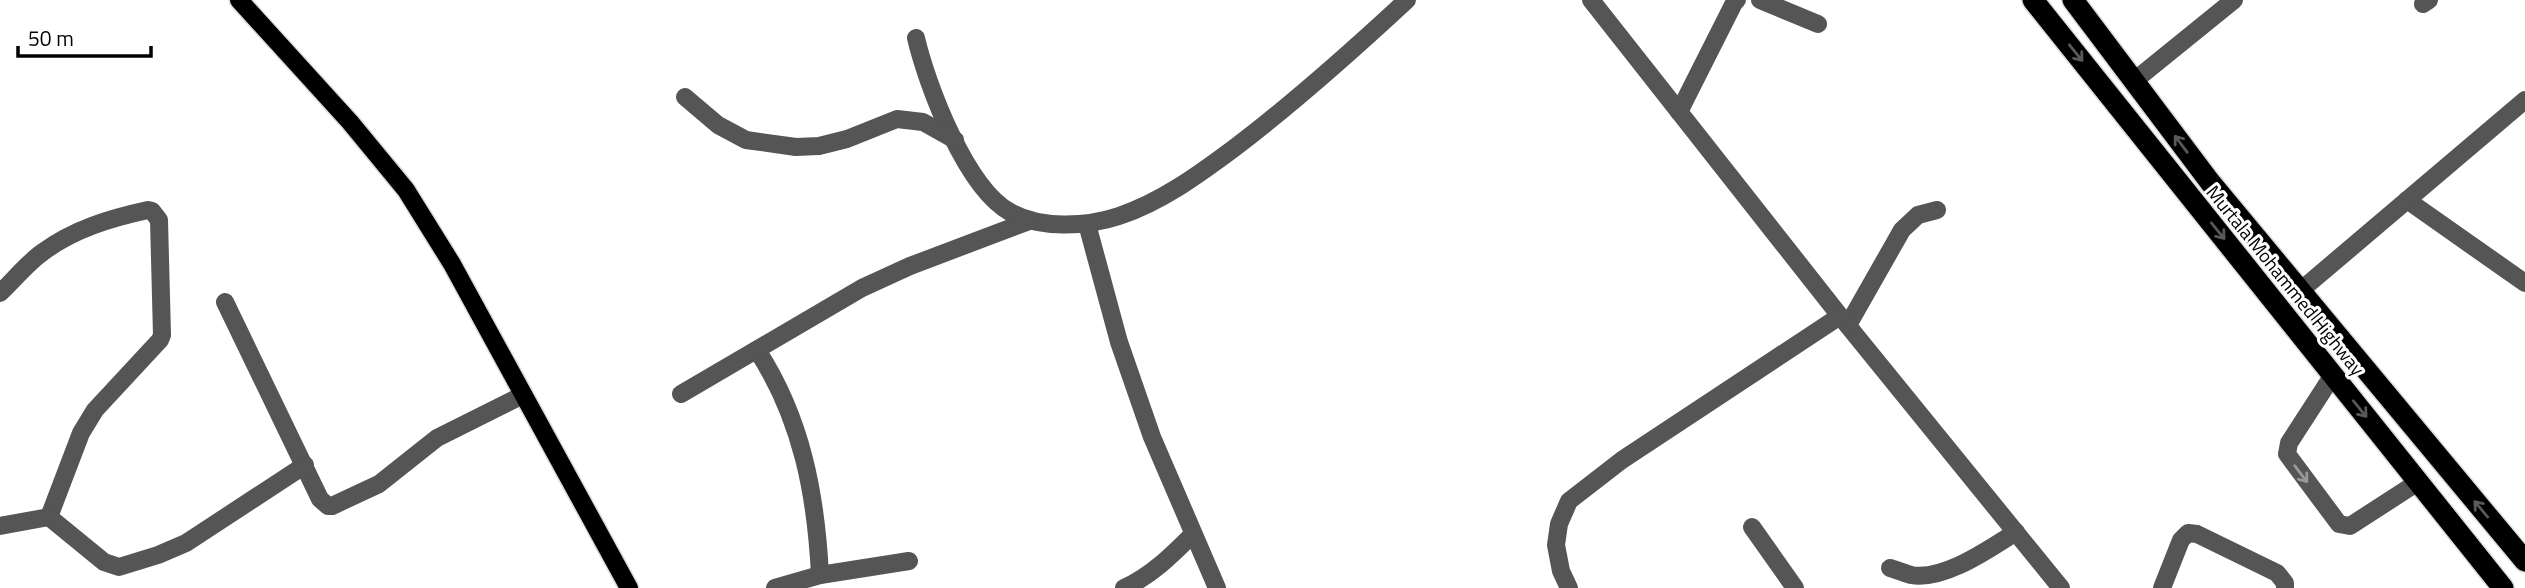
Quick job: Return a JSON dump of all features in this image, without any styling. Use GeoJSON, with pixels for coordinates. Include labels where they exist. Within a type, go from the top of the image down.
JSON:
{"type":"FeatureCollection","features":[{"type":"Feature","properties":{"kind":"highway","name":"Murtala Mohammed Highway"},"geometry":{"type":"LineString","coordinates":[[2033,0],[2504,588]]}},
{"type":"Feature","properties":{"kind":"highway","name":"Murtala Mohammed Highway"},"geometry":{"type":"LineString","coordinates":[[2073,0],[2210,182],[2525,561]]}},
{"type":"Feature","properties":{"kind":"main road"},"geometry":{"type":"LineString","coordinates":[[239,0],[350,122],[406,190],[452,264],[629,588]]}},
{"type":"Feature","properties":{"kind":"street"},"geometry":{"type":"LineString","coordinates":[[915,38],[923,69],[979,185],[1009,212],[1029,220],[1087,224],[1119,216],[1189,181],[1273,119],[1407,0]]}},
{"type":"Feature","properties":{"kind":"street"},"geometry":{"type":"LineString","coordinates":[[1591,0],[1844,321],[2061,588]]}},
{"type":"Feature","properties":{"kind":"street"},"geometry":{"type":"LineString","coordinates":[[1679,112],[1737,0]]}},
{"type":"Feature","properties":{"kind":"street"},"geometry":{"type":"LineString","coordinates":[[1760,0],[1818,24]]}},
{"type":"Feature","properties":{"kind":"street"},"geometry":{"type":"LineString","coordinates":[[2134,81],[2234,0]]}},
{"type":"Feature","properties":{"kind":"street"},"geometry":{"type":"LineString","coordinates":[[685,97],[718,125],[746,140],[796,147],[820,146],[897,120],[923,122],[956,140]]}},
{"type":"Feature","properties":{"kind":"street"},"geometry":{"type":"LineString","coordinates":[[2300,291],[2525,100]]}},
{"type":"Feature","properties":{"kind":"street"},"geometry":{"type":"LineString","coordinates":[[2407,200],[2525,283]]}},
{"type":"Feature","properties":{"kind":"street"},"geometry":{"type":"LineString","coordinates":[[0,293],[41,252],[67,237],[110,218],[148,210],[159,220],[162,335],[95,410],[81,433],[49,517]]}},
{"type":"Feature","properties":{"kind":"street"},"geometry":{"type":"LineString","coordinates":[[1569,588],[1561,571],[1556,545],[1559,524],[1569,501],[1622,460],[1844,321],[1902,230],[1918,215],[1937,210]]}},
{"type":"Feature","properties":{"kind":"street"},"geometry":{"type":"LineString","coordinates":[[681,394],[862,288],[910,266],[1029,220]]}},
{"type":"Feature","properties":{"kind":"street"},"geometry":{"type":"LineString","coordinates":[[1087,224],[1119,342],[1153,437],[1217,588]]}},
{"type":"Feature","properties":{"kind":"street"},"geometry":{"type":"LineString","coordinates":[[225,302],[320,499],[328,506],[379,484],[437,438],[523,395]]}},
{"type":"Feature","properties":{"kind":"street"},"geometry":{"type":"LineString","coordinates":[[758,350],[773,374],[800,439],[817,524],[820,575]]}},
{"type":"Feature","properties":{"kind":"street"},"geometry":{"type":"LineString","coordinates":[[2333,375],[2288,443],[2287,454],[2339,524],[2350,526],[2418,482]]}},
{"type":"Feature","properties":{"kind":"street"},"geometry":{"type":"LineString","coordinates":[[0,526],[49,517],[104,562],[119,568],[186,543],[305,465]]}},
{"type":"Feature","properties":{"kind":"street"},"geometry":{"type":"LineString","coordinates":[[1752,527],[1795,588]]}},
{"type":"Feature","properties":{"kind":"street"},"geometry":{"type":"LineString","coordinates":[[1890,568],[1912,575],[1924,575],[1957,566],[1974,559],[2016,532]]}},
{"type":"Feature","properties":{"kind":"street"},"geometry":{"type":"LineString","coordinates":[[2162,588],[2181,540],[2188,533],[2197,534],[2277,573],[2285,583],[2285,588]]}},
{"type":"Feature","properties":{"kind":"street"},"geometry":{"type":"LineString","coordinates":[[1124,588],[1137,583],[1166,561],[1192,534]]}},
{"type":"Feature","properties":{"kind":"street"},"geometry":{"type":"LineString","coordinates":[[775,588],[820,575],[909,561]]}}]}
